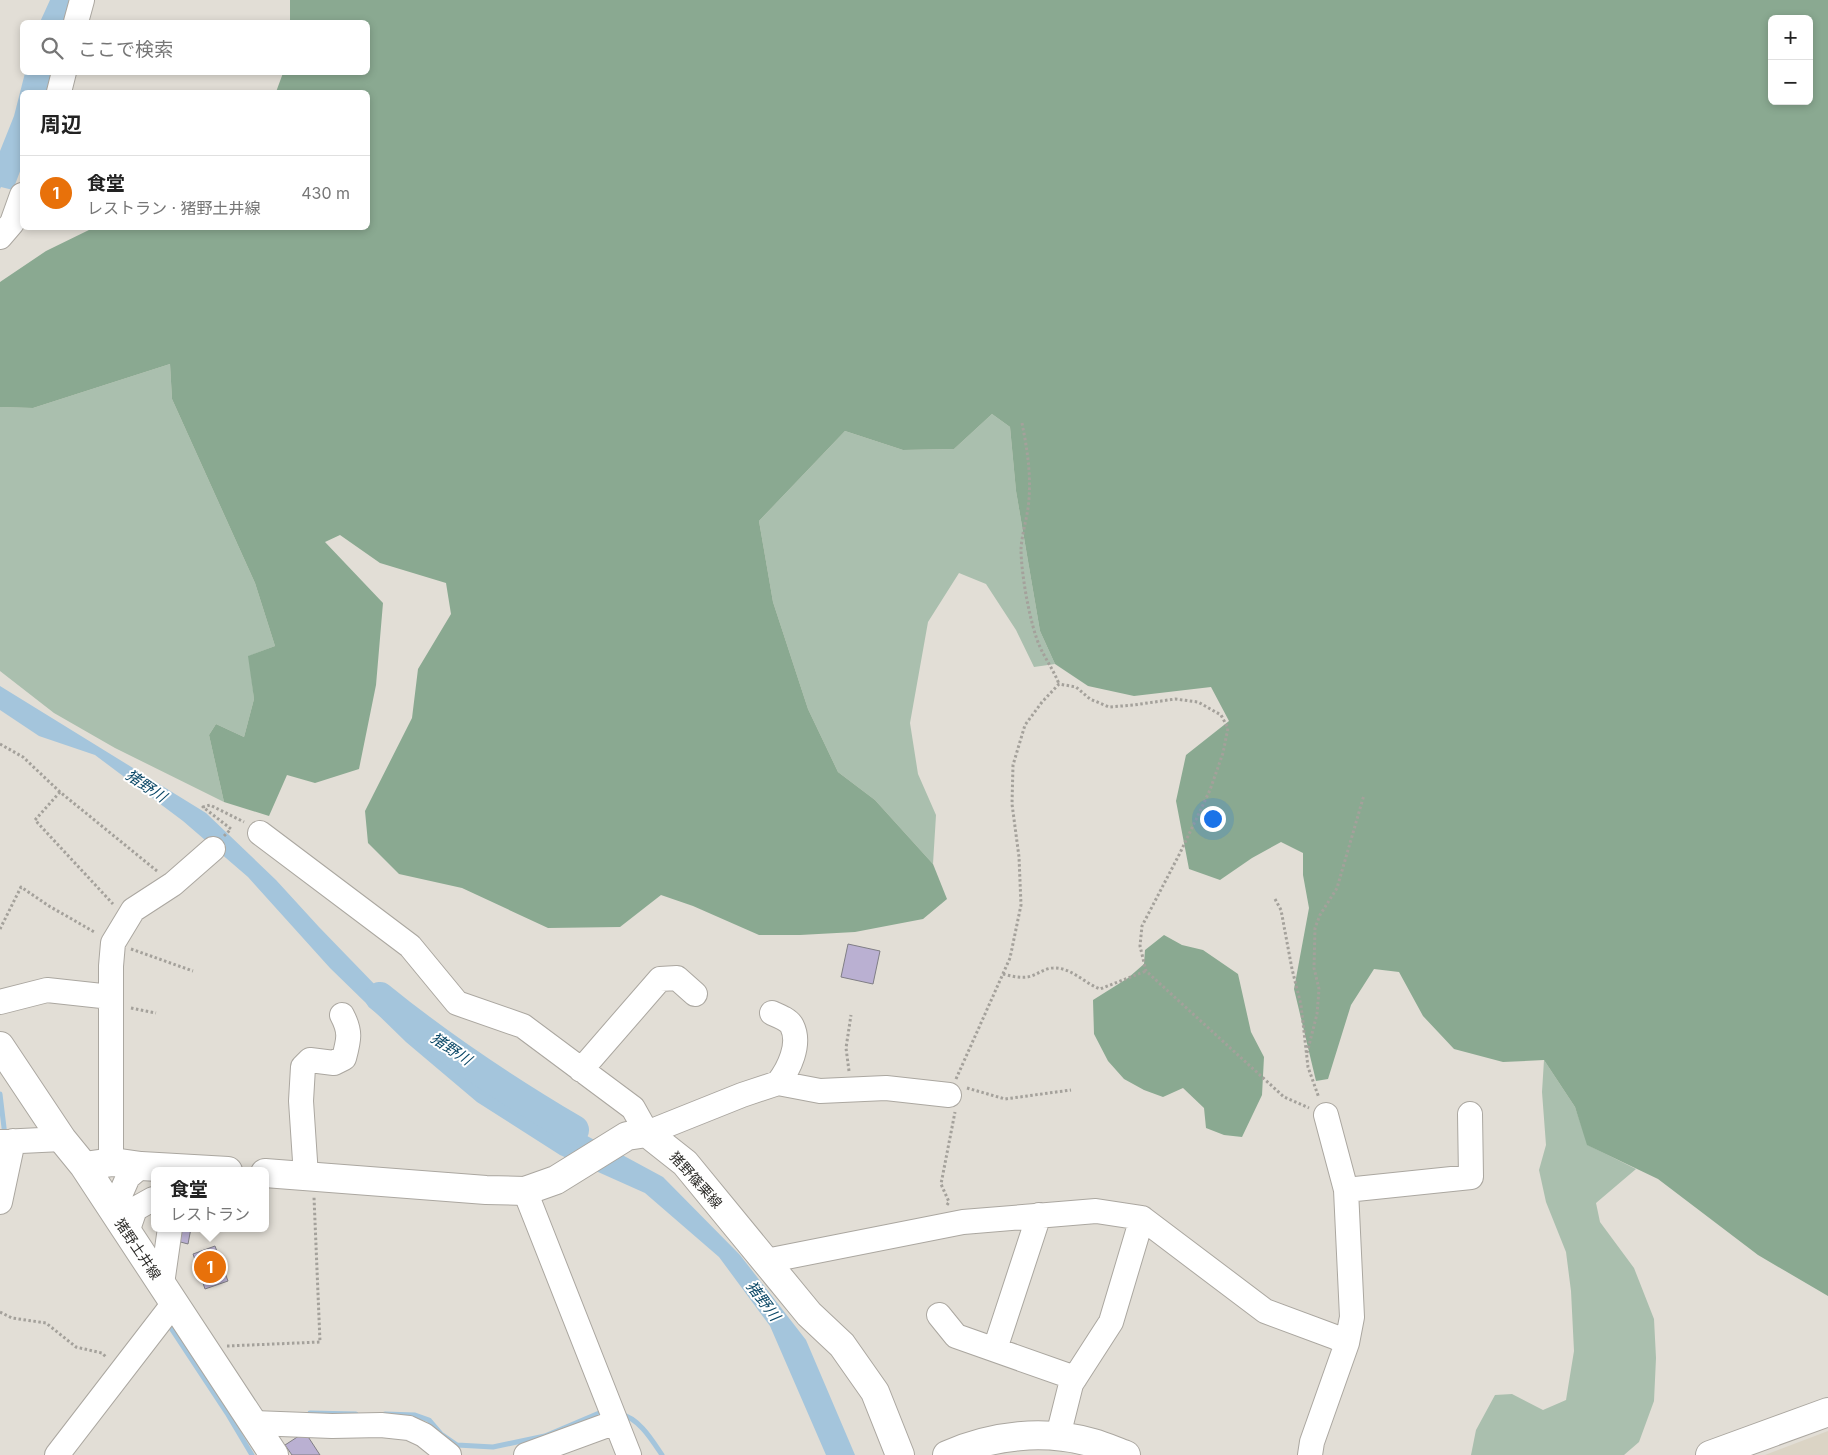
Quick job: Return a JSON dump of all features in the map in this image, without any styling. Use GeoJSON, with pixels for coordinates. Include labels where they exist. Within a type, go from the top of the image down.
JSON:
{"type":"FeatureCollection","features":[{"type":"Feature","properties":{"kind":"main road","name":"猪野土井線"},"geometry":{"type":"LineString","coordinates":[[0,1046],[62,1139],[84,1166],[274,1455]]}},
{"type":"Feature","properties":{"kind":"main road"},"geometry":{"type":"LineString","coordinates":[[269,1173],[486,1190],[525,1191],[556,1180],[637,1135]]}},
{"type":"Feature","properties":{"kind":"main road","name":"猪野篠栗線"},"geometry":{"type":"LineString","coordinates":[[637,1135],[685,1163],[809,1314],[842,1345],[875,1392],[900,1455]]}},
{"type":"Feature","properties":{"kind":"main road"},"geometry":{"type":"LineString","coordinates":[[84,1166],[113,1162],[158,1167]]}},
{"type":"Feature","properties":{"kind":"main road"},"geometry":{"type":"LineString","coordinates":[[1710,1455],[1828,1412]]}},
{"type":"Feature","properties":{"kind":"main road"},"geometry":{"type":"LineString","coordinates":[[947,1455],[965,1447],[1006,1437],[1030,1435],[1058,1436],[1094,1443],[1126,1455]]}},
{"type":"Feature","properties":{"kind":"street"},"geometry":{"type":"LineString","coordinates":[[77,20],[82,0]]}},
{"type":"Feature","properties":{"kind":"street"},"geometry":{"type":"LineString","coordinates":[[60,90],[63,75]]}},
{"type":"Feature","properties":{"kind":"street"},"geometry":{"type":"LineString","coordinates":[[0,237],[12,222],[20,200]]}},
{"type":"Feature","properties":{"kind":"street"},"geometry":{"type":"LineString","coordinates":[[260,833],[410,946],[456,1003],[523,1026],[633,1108],[637,1135],[778,1083],[820,1091],[886,1088],[949,1095]]}},
{"type":"Feature","properties":{"kind":"street"},"geometry":{"type":"LineString","coordinates":[[113,1162],[111,1152],[111,966],[113,943],[132,910],[173,884],[212,849]]}},
{"type":"Feature","properties":{"kind":"street"},"geometry":{"type":"LineString","coordinates":[[581,1070],[660,979],[677,978],[695,994]]}},
{"type":"Feature","properties":{"kind":"street"},"geometry":{"type":"LineString","coordinates":[[0,1002],[47,990],[111,1001]]}},
{"type":"Feature","properties":{"kind":"street"},"geometry":{"type":"LineString","coordinates":[[772,1013],[784,1019],[792,1026],[795,1041],[786,1073],[778,1083]]}},
{"type":"Feature","properties":{"kind":"street"},"geometry":{"type":"LineString","coordinates":[[310,1176],[301,1101],[303,1067],[310,1060],[334,1063],[344,1058],[349,1034],[342,1015]]}},
{"type":"Feature","properties":{"kind":"street"},"geometry":{"type":"LineString","coordinates":[[1346,1190],[1472,1178],[1470,1114]]}},
{"type":"Feature","properties":{"kind":"street"},"geometry":{"type":"LineString","coordinates":[[1310,1455],[1312,1442],[1347,1343],[1352,1317],[1346,1190],[1326,1115]]}},
{"type":"Feature","properties":{"kind":"street"},"geometry":{"type":"LineString","coordinates":[[0,1202],[7,1141],[62,1139]]}},
{"type":"Feature","properties":{"kind":"street"},"geometry":{"type":"LineString","coordinates":[[120,1221],[120,1192],[128,1177],[141,1166]]}},
{"type":"Feature","properties":{"kind":"street"},"geometry":{"type":"LineString","coordinates":[[525,1191],[629,1455]]}},
{"type":"Feature","properties":{"kind":"street"},"geometry":{"type":"LineString","coordinates":[[120,1221],[135,1209],[151,1200]]}},
{"type":"Feature","properties":{"kind":"street"},"geometry":{"type":"LineString","coordinates":[[766,1261],[972,1221],[1096,1211],[1142,1218],[1265,1311],[1347,1343]]}},
{"type":"Feature","properties":{"kind":"street"},"geometry":{"type":"LineString","coordinates":[[994,1349],[1039,1215]]}},
{"type":"Feature","properties":{"kind":"street"},"geometry":{"type":"LineString","coordinates":[[1058,1436],[1071,1384],[1111,1322],[1142,1218]]}},
{"type":"Feature","properties":{"kind":"street"},"geometry":{"type":"LineString","coordinates":[[57,1455],[120,1372],[168,1294],[170,1232]]}},
{"type":"Feature","properties":{"kind":"street"},"geometry":{"type":"LineString","coordinates":[[939,1315],[956,1336],[1075,1378]]}},
{"type":"Feature","properties":{"kind":"street"},"geometry":{"type":"LineString","coordinates":[[526,1455],[616,1422]]}},
{"type":"Feature","properties":{"kind":"street"},"geometry":{"type":"LineString","coordinates":[[254,1423],[332,1426],[381,1425],[409,1428],[424,1435],[449,1455]]}},
{"type":"Feature","properties":{"kind":"path"},"geometry":{"type":"LineString","coordinates":[[1022,423],[1030,476],[1030,500],[1021,548],[1023,574],[1033,624],[1040,647],[1060,684]]}},
{"type":"Feature","properties":{"kind":"path"},"geometry":{"type":"LineString","coordinates":[[1060,684],[1076,687],[1090,699],[1109,706],[1134,705],[1175,699],[1198,702],[1222,715],[1228,728],[1223,753],[1210,790],[1142,926],[1140,946],[1146,971],[1284,1097],[1326,1115]]}},
{"type":"Feature","properties":{"kind":"path"},"geometry":{"type":"LineString","coordinates":[[934,1227],[949,1202],[941,1184],[956,1111],[949,1095],[1010,958],[1021,905],[1019,857],[1012,804],[1013,765],[1025,725],[1042,702],[1060,684]]}},
{"type":"Feature","properties":{"kind":"path"},"geometry":{"type":"LineString","coordinates":[[0,744],[23,757],[60,792],[173,884]]}},
{"type":"Feature","properties":{"kind":"path"},"geometry":{"type":"LineString","coordinates":[[60,792],[35,820],[127,920]]}},
{"type":"Feature","properties":{"kind":"path"},"geometry":{"type":"LineString","coordinates":[[1307,1053],[1317,1014],[1319,990],[1314,968],[1315,928],[1320,915],[1338,888],[1364,795]]}},
{"type":"Feature","properties":{"kind":"path"},"geometry":{"type":"LineString","coordinates":[[231,828],[202,807],[210,805],[238,818],[260,833]]}},
{"type":"Feature","properties":{"kind":"path"},"geometry":{"type":"LineString","coordinates":[[0,929],[21,887],[49,906],[113,943],[193,971]]}},
{"type":"Feature","properties":{"kind":"path"},"geometry":{"type":"LineString","coordinates":[[1275,899],[1281,910],[1301,1005],[1308,1067],[1326,1115]]}},
{"type":"Feature","properties":{"kind":"path"},"geometry":{"type":"LineString","coordinates":[[1003,974],[1014,977],[1028,977],[1053,968],[1071,971],[1090,985],[1100,989],[1146,971]]}},
{"type":"Feature","properties":{"kind":"path"},"geometry":{"type":"LineString","coordinates":[[111,1001],[156,1013]]}},
{"type":"Feature","properties":{"kind":"path"},"geometry":{"type":"LineString","coordinates":[[851,1015],[846,1048],[851,1089]]}},
{"type":"Feature","properties":{"kind":"path"},"geometry":{"type":"LineString","coordinates":[[949,1095],[963,1087],[1005,1099],[1071,1090]]}},
{"type":"Feature","properties":{"kind":"path"},"geometry":{"type":"LineString","coordinates":[[204,1347],[320,1342],[310,1176]]}},
{"type":"Feature","properties":{"kind":"path"},"geometry":{"type":"LineString","coordinates":[[0,1312],[12,1318],[46,1323],[76,1347],[102,1353],[120,1372]]}},
{"type":"Feature","properties":{"kind":"shaded area"},"geometry":{"type":"Polygon","coordinates":[[[1828,1431],[1828,1455],[1765,1455],[1828,1431]]]}},
{"type":"Feature","properties":{"kind":"green space"},"geometry":{"type":"Polygon","coordinates":[[[290,0],[1828,0],[1828,1296],[1758,1255],[1658,1179],[1587,1145],[1575,1107],[1544,1060],[1503,1062],[1454,1049],[1423,1016],[1399,972],[1374,969],[1351,1005],[1328,1079],[1316,1081],[1294,989],[1309,908],[1303,875],[1303,853],[1281,842],[1252,858],[1220,880],[1189,869],[1176,801],[1186,755],[1229,721],[1211,687],[1134,696],[1088,686],[1055,664],[1040,631],[1016,491],[1010,427],[992,414],[954,449],[903,450],[845,431],[759,521],[773,602],[808,709],[838,772],[875,800],[933,864],[947,899],[923,919],[855,932],[759,935],[693,906],[661,895],[620,927],[548,928],[462,888],[399,874],[368,843],[365,811],[412,718],[418,669],[451,614],[446,583],[380,563],[340,535],[325,542],[383,603],[376,685],[359,769],[315,783],[287,775],[269,816],[224,802],[209,735],[216,724],[244,737],[254,699],[248,656],[275,646],[255,583],[172,399],[170,364],[33,408],[0,407],[0,282],[46,251],[89,230],[370,230],[370,90],[277,90],[282,75],[370,75],[370,20],[290,20],[290,0]]]}},
{"type":"Feature","properties":{"kind":"green space"},"geometry":{"type":"Polygon","coordinates":[[[170,364],[172,399],[255,583],[275,646],[249,656],[254,699],[244,737],[216,724],[209,735],[224,802],[115,748],[54,713],[0,671],[0,407],[33,408],[170,364]]]}},
{"type":"Feature","properties":{"kind":"green space"},"geometry":{"type":"Polygon","coordinates":[[[992,414],[1010,427],[1016,491],[1040,631],[1055,664],[1034,667],[1016,630],[986,584],[959,573],[928,622],[910,723],[918,774],[936,815],[933,864],[875,800],[838,772],[808,709],[773,602],[759,521],[845,431],[903,450],[954,449],[992,414]]]}},
{"type":"Feature","properties":{"kind":"green space"},"geometry":{"type":"Polygon","coordinates":[[[1164,935],[1182,945],[1203,950],[1238,974],[1251,1032],[1264,1057],[1262,1095],[1242,1137],[1224,1135],[1206,1128],[1204,1108],[1183,1088],[1163,1097],[1144,1090],[1124,1079],[1108,1061],[1094,1034],[1093,1000],[1128,978],[1144,964],[1145,950],[1164,935]]]}},
{"type":"Feature","properties":{"kind":"green space"},"geometry":{"type":"Polygon","coordinates":[[[1544,1060],[1575,1107],[1588,1145],[1636,1169],[1596,1203],[1600,1222],[1634,1268],[1654,1319],[1656,1358],[1654,1401],[1639,1442],[1624,1455],[1471,1455],[1476,1430],[1495,1395],[1512,1394],[1543,1410],[1566,1400],[1574,1351],[1571,1291],[1566,1252],[1546,1202],[1539,1170],[1546,1145],[1542,1092],[1544,1060]]]}},
{"type":"Feature","properties":{"kind":"water"},"geometry":{"type":"Polygon","coordinates":[[[50,0],[69,0],[64,20],[41,20],[50,0]]]}},
{"type":"Feature","properties":{"kind":"water"},"geometry":{"type":"Polygon","coordinates":[[[24,75],[52,75],[49,90],[21,90],[24,75]]]}},
{"type":"Feature","properties":{"kind":"water"},"geometry":{"type":"Polygon","coordinates":[[[20,93],[20,171],[13,190],[1,187],[0,189],[0,151],[14,116],[20,93]]]}},
{"type":"Feature","properties":{"kind":"water"},"geometry":{"type":"Polygon","coordinates":[[[0,686],[206,813],[276,880],[412,1023],[539,1110],[663,1177],[740,1255],[806,1340],[855,1455],[826,1455],[770,1326],[719,1257],[645,1193],[560,1155],[477,1102],[406,1042],[330,968],[248,877],[183,821],[95,755],[39,736],[0,710],[0,686]]]}},
{"type":"Feature","properties":{"kind":"building"},"geometry":{"type":"Polygon","coordinates":[[[848,944],[880,951],[873,984],[841,977],[848,944]]]}},
{"type":"Feature","properties":{"kind":"building"},"geometry":{"type":"Polygon","coordinates":[[[174,1232],[190,1232],[188,1244],[173,1240],[174,1232]]]}},
{"type":"Feature","properties":{"kind":"building"},"geometry":{"type":"Polygon","coordinates":[[[215,1246],[228,1281],[205,1289],[193,1254],[215,1246]]]}},
{"type":"Feature","properties":{"kind":"building"},"geometry":{"type":"Polygon","coordinates":[[[305,1432],[320,1455],[292,1455],[285,1445],[305,1432]]]}},
{"type":"Feature","properties":{"kind":"waterway","name":"猪野川"},"geometry":{"type":"LineString","coordinates":[[380,997],[426,1033],[475,1067],[524,1100],[574,1130]]}},
{"type":"Feature","properties":{"kind":"waterway"},"geometry":{"type":"LineString","coordinates":[[0,1094],[5,1136]]}},
{"type":"Feature","properties":{"kind":"waterway"},"geometry":{"type":"LineString","coordinates":[[168,1321],[227,1413],[236,1413]]}},
{"type":"Feature","properties":{"kind":"waterway"},"geometry":{"type":"LineString","coordinates":[[385,1414],[415,1415],[429,1420],[441,1434],[457,1445],[493,1447],[545,1436],[604,1411]]}},
{"type":"Feature","properties":{"kind":"waterway"},"geometry":{"type":"LineString","coordinates":[[227,1413],[252,1455]]}},
{"type":"Feature","properties":{"kind":"waterway"},"geometry":{"type":"LineString","coordinates":[[310,1413],[356,1414]]}},
{"type":"Feature","properties":{"kind":"waterway"},"geometry":{"type":"LineString","coordinates":[[620,1414],[627,1416],[639,1425],[662,1455]]}},
{"type":"Feature","properties":{"kind":"place","name":"食堂"},"geometry":{"type":"Point","coordinates":[210,1267]}}]}
